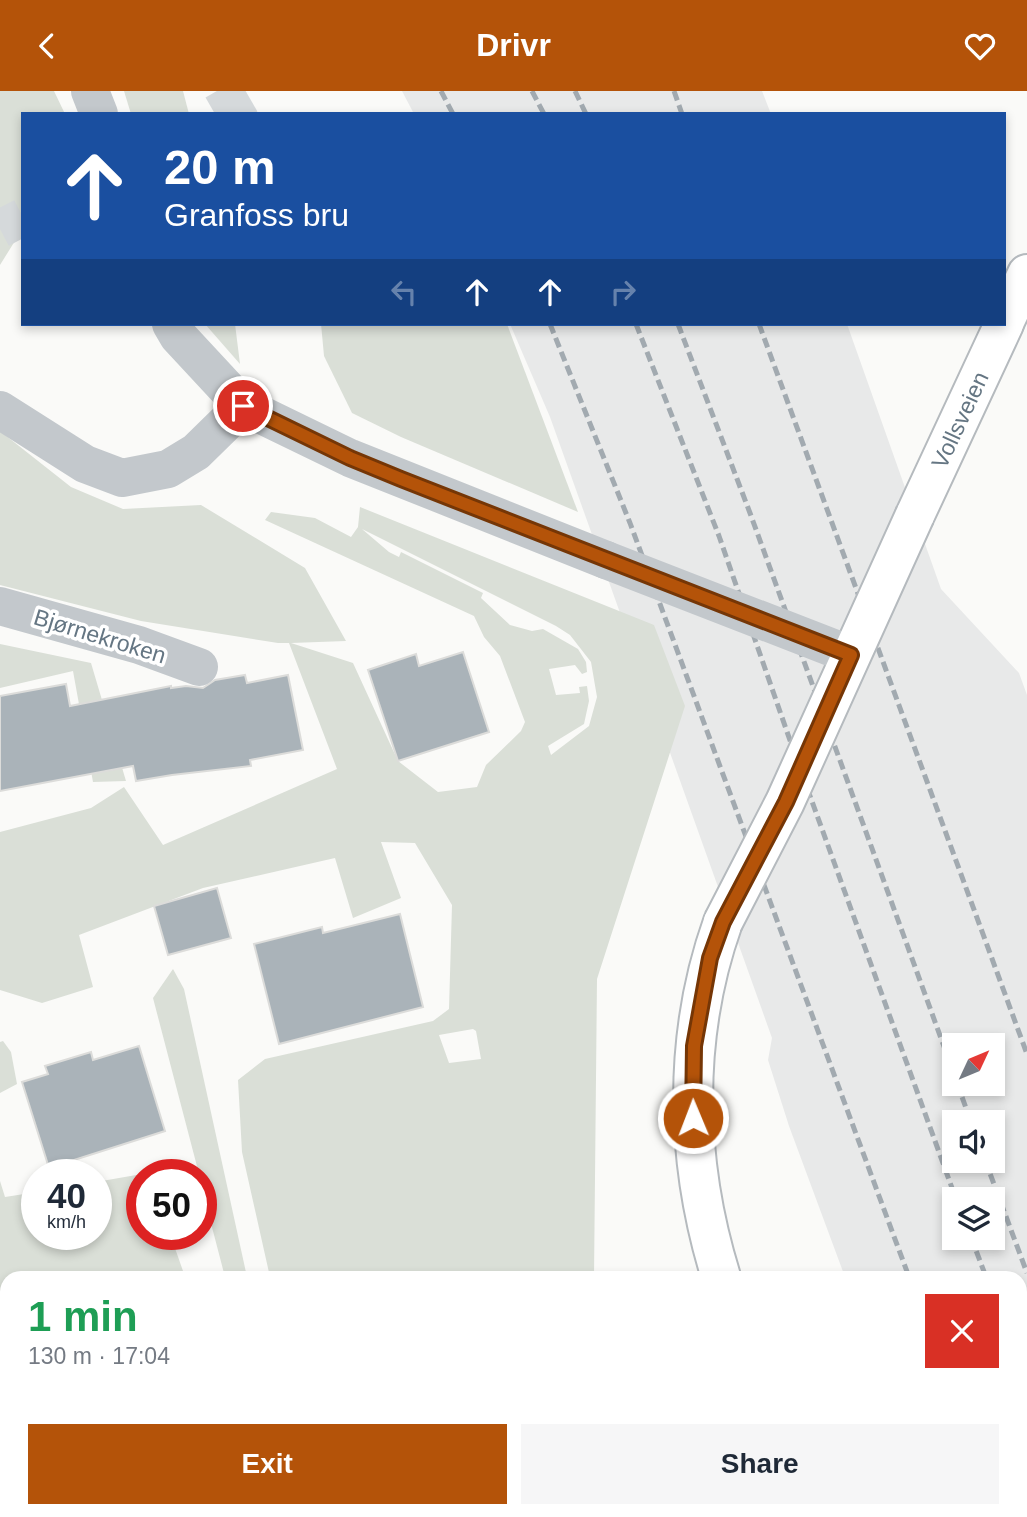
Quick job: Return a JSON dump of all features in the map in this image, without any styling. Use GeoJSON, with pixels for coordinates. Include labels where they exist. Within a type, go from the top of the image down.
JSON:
{"type":"FeatureCollection","features":[{"type":"Feature","properties":{"kind":"main road","name":"Vollsveien"},"geometry":{"type":"LineString","coordinates":[[1006,320],[1027,274]]}},
{"type":"Feature","properties":{"kind":"main road","name":"Vollsveien"},"geometry":{"type":"LineString","coordinates":[[720,1271],[702,1200],[694,1143],[694,1046],[710,958],[723,922],[786,802],[1003,326]]}},
{"type":"Feature","properties":{"kind":"street"},"geometry":{"type":"LineString","coordinates":[[90,91],[98,112]]}},
{"type":"Feature","properties":{"kind":"street"},"geometry":{"type":"LineString","coordinates":[[172,326],[178,336],[243,406],[350,458],[851,655]]}},
{"type":"Feature","properties":{"kind":"street"},"geometry":{"type":"LineString","coordinates":[[0,410],[85,464],[122,478],[168,469],[196,452],[243,406]]}},
{"type":"Feature","properties":{"kind":"street","name":"Bjørnekroken"},"geometry":{"type":"LineString","coordinates":[[0,606],[139,645],[199,667]]}},
{"type":"Feature","properties":{"kind":"shaded area"},"geometry":{"type":"Polygon","coordinates":[[[0,91],[54,91],[64,112],[21,112],[21,231],[0,265],[0,91]]]}},
{"type":"Feature","properties":{"kind":"shaded area"},"geometry":{"type":"Polygon","coordinates":[[[124,91],[183,91],[188,112],[130,112],[124,91]]]}},
{"type":"Feature","properties":{"kind":"shaded area"},"geometry":{"type":"Polygon","coordinates":[[[402,91],[762,91],[770,112],[413,112],[402,91]]]}},
{"type":"Feature","properties":{"kind":"shaded area"},"geometry":{"type":"Polygon","coordinates":[[[207,326],[235,326],[240,364],[207,326]]]}},
{"type":"Feature","properties":{"kind":"shaded area"},"geometry":{"type":"Polygon","coordinates":[[[321,326],[508,326],[578,512],[401,437],[352,413],[324,356],[321,326]]]}},
{"type":"Feature","properties":{"kind":"shaded area"},"geometry":{"type":"Polygon","coordinates":[[[511,326],[848,326],[941,589],[1019,673],[1027,695],[1027,1271],[843,1271],[789,1126],[768,1060],[772,1038],[550,417],[511,326]]]}},
{"type":"Feature","properties":{"kind":"shaded area"},"geometry":{"type":"Polygon","coordinates":[[[0,431],[71,487],[123,509],[201,505],[305,568],[346,641],[291,643],[353,663],[398,761],[438,792],[477,787],[486,765],[521,731],[525,722],[500,656],[484,637],[474,616],[265,520],[271,512],[315,518],[351,537],[358,527],[360,507],[654,625],[685,706],[597,979],[594,1271],[269,1271],[242,1152],[238,1080],[265,1059],[433,1021],[449,1009],[452,905],[415,843],[381,842],[401,898],[353,918],[335,858],[203,888],[79,935],[93,987],[42,1003],[0,990],[0,832],[91,808],[124,787],[163,845],[337,769],[289,643],[141,621],[0,585],[0,431]],[[362,529],[389,552],[399,557],[401,552],[483,593],[481,598],[510,625],[532,631],[543,629],[578,649],[586,662],[587,672],[582,674],[575,665],[549,669],[556,695],[580,693],[579,687],[587,686],[589,701],[584,724],[548,746],[551,755],[589,726],[597,697],[591,662],[570,635],[362,529]],[[473,1029],[439,1035],[449,1063],[481,1059],[476,1031],[473,1029]]]}},
{"type":"Feature","properties":{"kind":"shaded area"},"geometry":{"type":"Polygon","coordinates":[[[0,644],[91,663],[126,781],[93,782],[73,671],[0,688],[0,644]]]}},
{"type":"Feature","properties":{"kind":"shaded area"},"geometry":{"type":"Polygon","coordinates":[[[173,969],[184,989],[246,1271],[223,1271],[217,1246],[217,1159],[195,1159],[153,998],[173,969]]]}},
{"type":"Feature","properties":{"kind":"shaded area"},"geometry":{"type":"Polygon","coordinates":[[[3,1041],[11,1052],[17,1084],[0,1093],[0,1042],[3,1041]]]}},
{"type":"Feature","properties":{"kind":"shaded area"},"geometry":{"type":"Polygon","coordinates":[[[126,1177],[126,1250],[176,1250],[183,1271],[0,1271],[0,1181],[5,1197],[21,1194],[21,1250],[112,1250],[112,1179],[126,1177]]]}},
{"type":"Feature","properties":{"kind":"building"},"geometry":{"type":"Polygon","coordinates":[[[463,652],[489,732],[398,761],[368,670],[416,654],[419,666],[463,652]]]}},
{"type":"Feature","properties":{"kind":"building"},"geometry":{"type":"Polygon","coordinates":[[[245,675],[247,683],[288,675],[303,750],[250,760],[251,766],[136,781],[133,766],[0,791],[0,696],[66,684],[70,706],[171,686],[203,688],[215,680],[245,675]]]}},
{"type":"Feature","properties":{"kind":"building"},"geometry":{"type":"Polygon","coordinates":[[[217,888],[231,938],[168,955],[154,906],[217,888]]]}},
{"type":"Feature","properties":{"kind":"building"},"geometry":{"type":"Polygon","coordinates":[[[400,914],[423,1007],[279,1044],[254,944],[322,927],[323,933],[400,914]]]}},
{"type":"Feature","properties":{"kind":"building"},"geometry":{"type":"Polygon","coordinates":[[[139,1046],[165,1131],[77,1159],[46,1159],[22,1082],[48,1074],[45,1066],[91,1052],[93,1060],[139,1046]]]}},
{"type":"Feature","properties":{"kind":"tunnel"},"geometry":{"type":"LineString","coordinates":[[218,112],[255,91]]}},
{"type":"Feature","properties":{"kind":"tunnel"},"geometry":{"type":"LineString","coordinates":[[0,229],[21,218]]}},
{"type":"Feature","properties":{"kind":"railway"},"geometry":{"type":"LineString","coordinates":[[441,91],[452,112]]}},
{"type":"Feature","properties":{"kind":"railway"},"geometry":{"type":"LineString","coordinates":[[532,91],[543,112]]}},
{"type":"Feature","properties":{"kind":"railway"},"geometry":{"type":"LineString","coordinates":[[575,91],[585,112]]}},
{"type":"Feature","properties":{"kind":"railway"},"geometry":{"type":"LineString","coordinates":[[674,91],[681,112]]}},
{"type":"Feature","properties":{"kind":"railway"},"geometry":{"type":"LineString","coordinates":[[551,326],[630,523],[907,1271]]}},
{"type":"Feature","properties":{"kind":"railway"},"geometry":{"type":"LineString","coordinates":[[637,326],[719,536],[952,1187]]}},
{"type":"Feature","properties":{"kind":"railway"},"geometry":{"type":"LineString","coordinates":[[679,326],[750,513],[942,1041]]}},
{"type":"Feature","properties":{"kind":"railway"},"geometry":{"type":"LineString","coordinates":[[760,326],[1027,1054]]}},
{"type":"Feature","properties":{"kind":"railway"},"geometry":{"type":"LineString","coordinates":[[962,1096],[967,1110]]}},
{"type":"Feature","properties":{"kind":"railway"},"geometry":{"type":"LineString","coordinates":[[990,1173],[1026,1271]]}},
{"type":"Feature","properties":{"kind":"railway"},"geometry":{"type":"LineString","coordinates":[[976,1250],[984,1271]]}},
{"type":"Feature","properties":{"kind":"route"},"geometry":{"type":"LineString","coordinates":[[243,406],[350,458],[401,479],[851,655],[786,802],[723,922],[710,958],[694,1046],[693,1118]]}}]}
